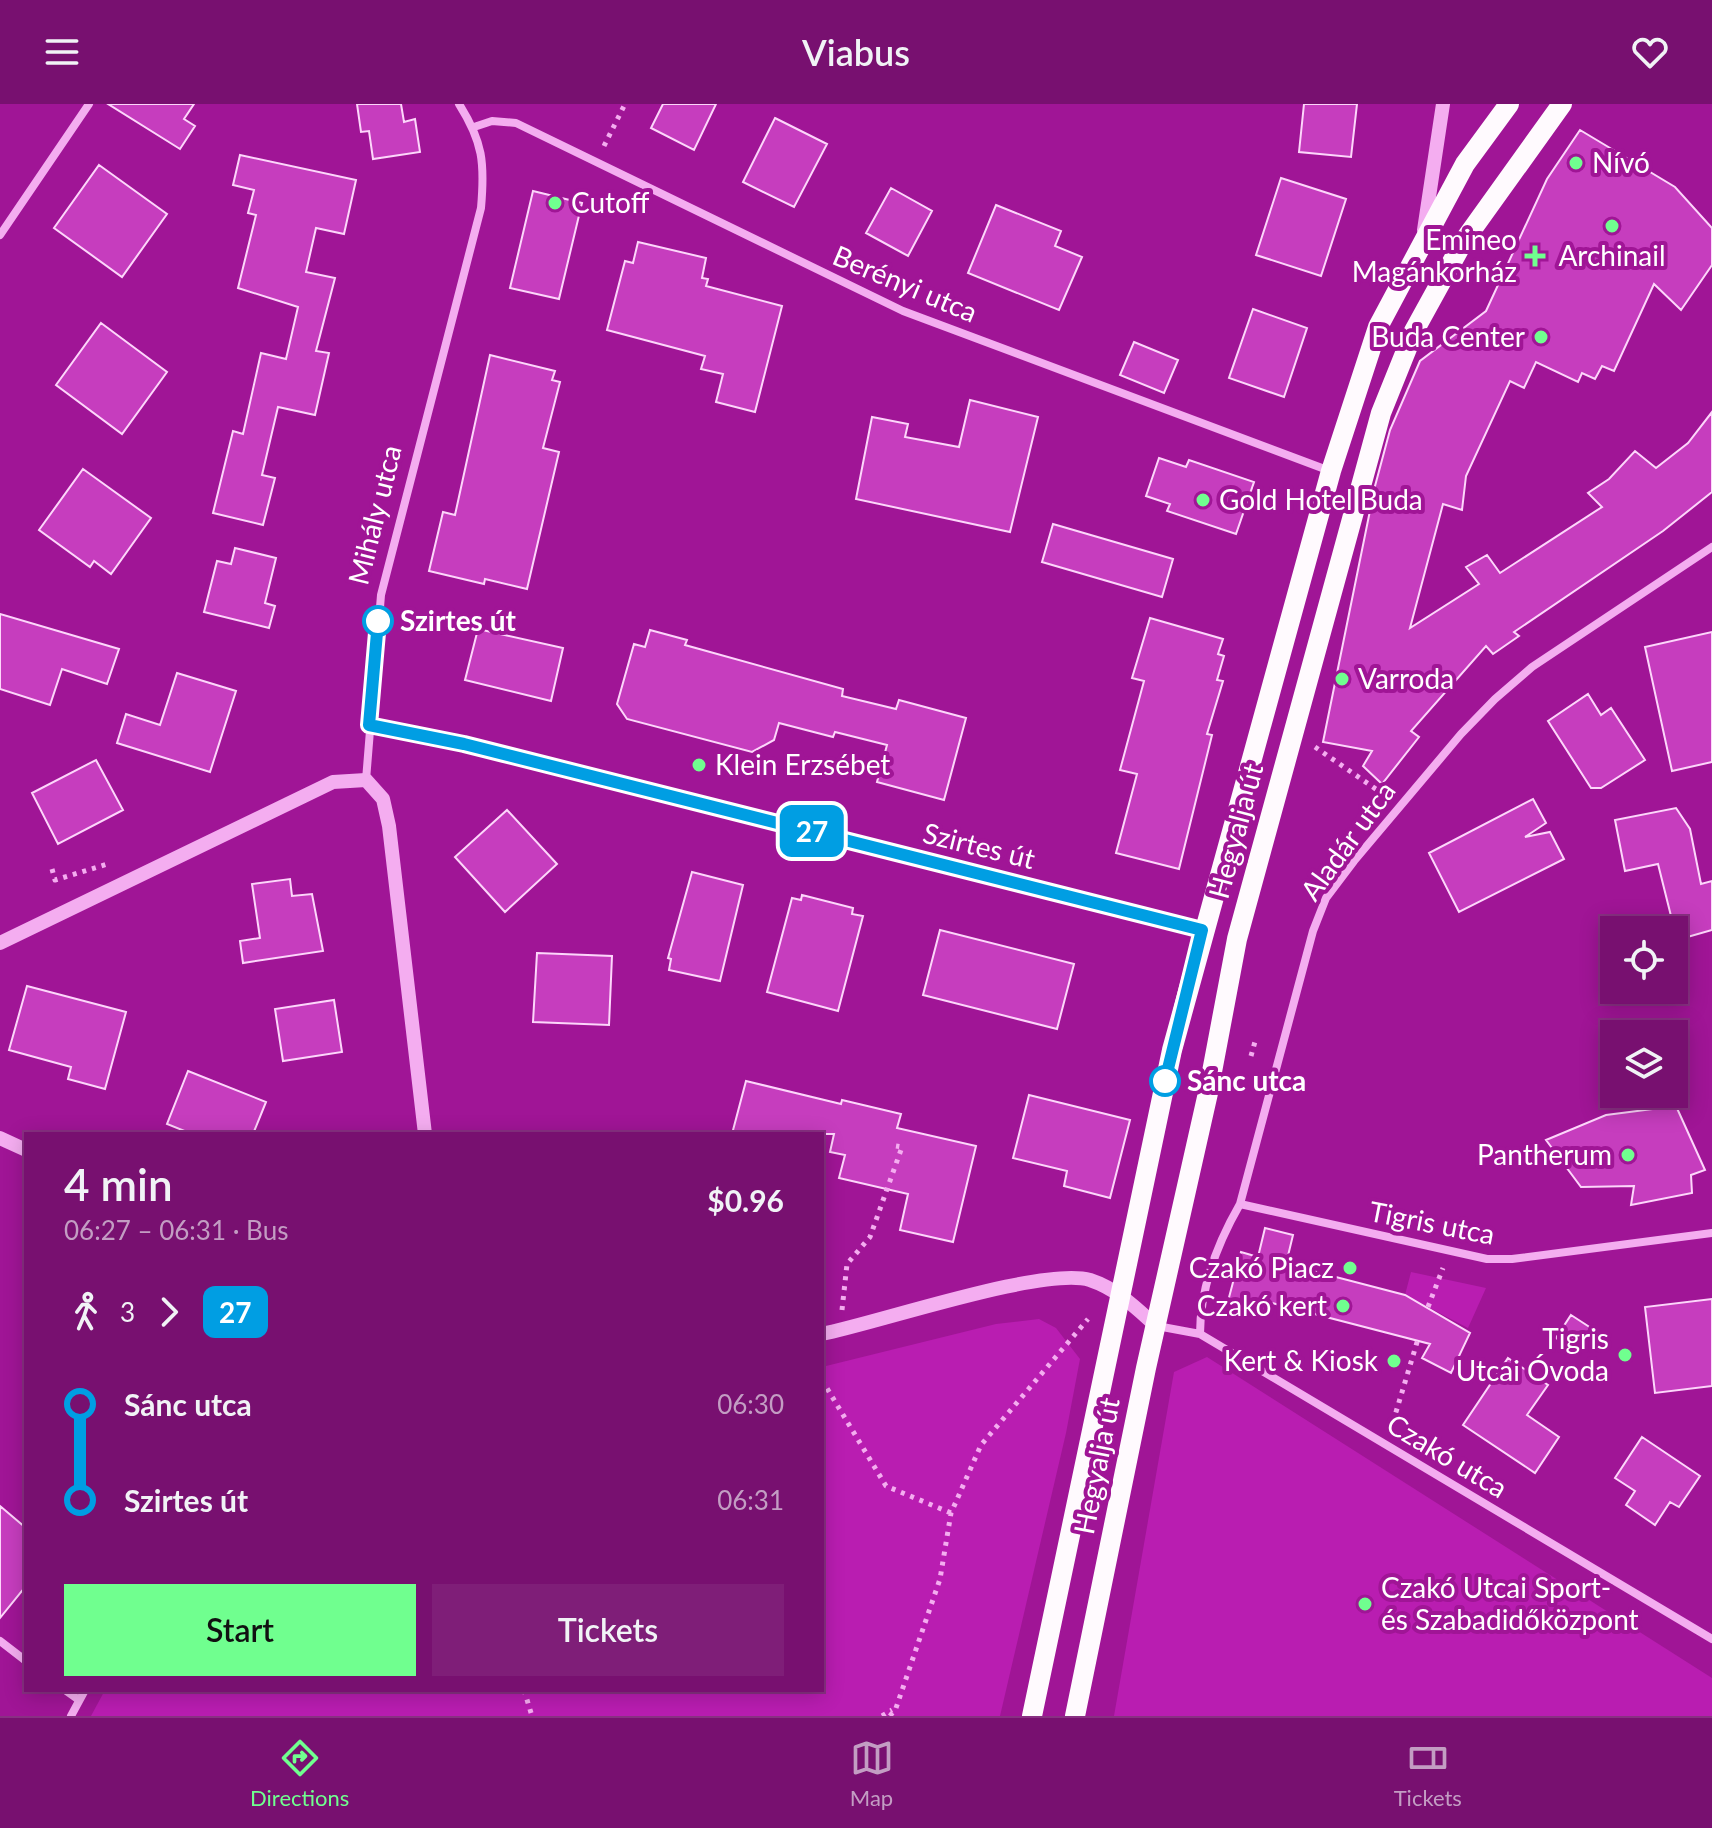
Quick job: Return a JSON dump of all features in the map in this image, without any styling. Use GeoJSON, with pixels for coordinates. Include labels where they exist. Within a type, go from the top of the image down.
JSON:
{"type":"FeatureCollection","features":[{"type":"Feature","properties":{"kind":"main road","name":"Hegyalja út"},"geometry":{"type":"LineString","coordinates":[[1032,1716],[1172,1050],[1202,930],[1331,471],[1378,327],[1422,239],[1465,164],[1509,104]]}},
{"type":"Feature","properties":{"kind":"main road","name":"Hegyalja út"},"geometry":{"type":"LineString","coordinates":[[1075,1716],[1155,1325],[1208,1093],[1237,939],[1288,742],[1381,413],[1414,331],[1463,242],[1562,104]]}},
{"type":"Feature","properties":{"kind":"street"},"geometry":{"type":"LineString","coordinates":[[0,235],[89,104]]}},
{"type":"Feature","properties":{"kind":"street","name":"Mihály utca"},"geometry":{"type":"LineString","coordinates":[[366,780],[381,595],[481,208],[485,164],[474,127],[459,104]]}},
{"type":"Feature","properties":{"kind":"street"},"geometry":{"type":"LineString","coordinates":[[1422,239],[1438,157],[1443,104]]}},
{"type":"Feature","properties":{"kind":"street","name":"Berényi utca"},"geometry":{"type":"LineString","coordinates":[[474,127],[492,121],[516,123],[903,311],[1331,471]]}},
{"type":"Feature","properties":{"kind":"street","name":"Aladár utca"},"geometry":{"type":"LineString","coordinates":[[1200,1334],[1200,1308],[1220,1239],[1240,1204],[1313,931],[1326,898],[1399,805],[1495,699],[1532,667],[1712,547]]}},
{"type":"Feature","properties":{"kind":"street","name":"Szirtes út"},"geometry":{"type":"LineString","coordinates":[[369,725],[464,744],[1202,930]]}},
{"type":"Feature","properties":{"kind":"street"},"geometry":{"type":"LineString","coordinates":[[0,943],[333,782],[366,780],[383,799],[389,826],[425,1132]]}},
{"type":"Feature","properties":{"kind":"street"},"geometry":{"type":"LineString","coordinates":[[0,1138],[24,1149]]}},
{"type":"Feature","properties":{"kind":"street","name":"Tigris utca"},"geometry":{"type":"LineString","coordinates":[[1240,1204],[1487,1259],[1512,1259],[1712,1233]]}},
{"type":"Feature","properties":{"kind":"street"},"geometry":{"type":"LineString","coordinates":[[824,1334],[1026,1282],[1089,1280],[1120,1294],[1155,1325]]}},
{"type":"Feature","properties":{"kind":"street","name":"Czakó utca"},"geometry":{"type":"LineString","coordinates":[[1155,1325],[1200,1334],[1712,1639]]}},
{"type":"Feature","properties":{"kind":"street"},"geometry":{"type":"LineString","coordinates":[[0,1641],[24,1659]]}},
{"type":"Feature","properties":{"kind":"street"},"geometry":{"type":"LineString","coordinates":[[68,1692],[79,1700]]}},
{"type":"Feature","properties":{"kind":"street"},"geometry":{"type":"LineString","coordinates":[[71,1716],[84,1692]]}},
{"type":"Feature","properties":{"kind":"path"},"geometry":{"type":"LineString","coordinates":[[597,162],[625,104]]}},
{"type":"Feature","properties":{"kind":"path"},"geometry":{"type":"LineString","coordinates":[[1288,742],[1316,747],[1383,794]]}},
{"type":"Feature","properties":{"kind":"path"},"geometry":{"type":"LineString","coordinates":[[52,869],[55,880],[121,860],[131,880]]}},
{"type":"Feature","properties":{"kind":"path"},"geometry":{"type":"LineString","coordinates":[[1251,1056],[1256,1038]]}},
{"type":"Feature","properties":{"kind":"path"},"geometry":{"type":"LineString","coordinates":[[840,1331],[847,1264],[870,1237],[876,1223],[902,1147],[896,1146]]}},
{"type":"Feature","properties":{"kind":"path"},"geometry":{"type":"LineString","coordinates":[[1428,1307],[1443,1267]]}},
{"type":"Feature","properties":{"kind":"path"},"geometry":{"type":"LineString","coordinates":[[890,1716],[896,1708],[940,1579],[951,1513],[981,1445],[1088,1319]]}},
{"type":"Feature","properties":{"kind":"path"},"geometry":{"type":"LineString","coordinates":[[1393,1422],[1418,1339]]}},
{"type":"Feature","properties":{"kind":"path"},"geometry":{"type":"LineString","coordinates":[[824,1383],[886,1486],[951,1513]]}},
{"type":"Feature","properties":{"kind":"path"},"geometry":{"type":"LineString","coordinates":[[525,1692],[532,1716]]}},
{"type":"Feature","properties":{"kind":"path"},"geometry":{"type":"LineString","coordinates":[[882,1716],[896,1708]]}},
{"type":"Feature","properties":{"kind":"shaded area"},"geometry":{"type":"Polygon","coordinates":[[[1411,1272],[1486,1288],[1468,1328],[1405,1295],[1411,1272]]]}},
{"type":"Feature","properties":{"kind":"shaded area"},"geometry":{"type":"Polygon","coordinates":[[[1039,1319],[1056,1328],[1080,1359],[1066,1433],[1000,1716],[91,1716],[104,1692],[824,1692],[824,1367],[996,1324],[1039,1319]]]}},
{"type":"Feature","properties":{"kind":"shaded area","name":"Czakó Utcai Sport- és Szabadidőközpont"},"geometry":{"type":"Polygon","coordinates":[[[1207,1357],[1712,1678],[1712,1716],[1114,1716],[1174,1372],[1207,1357]]]}},
{"type":"Feature","properties":{"kind":"building"},"geometry":{"type":"Polygon","coordinates":[[[108,104],[194,104],[184,119],[195,126],[180,149],[108,104]]]}},
{"type":"Feature","properties":{"kind":"building"},"geometry":{"type":"Polygon","coordinates":[[[357,104],[401,104],[404,122],[415,119],[420,152],[373,159],[369,131],[361,132],[357,104]]]}},
{"type":"Feature","properties":{"kind":"building"},"geometry":{"type":"Polygon","coordinates":[[[663,104],[716,104],[694,150],[651,128],[663,104]]]}},
{"type":"Feature","properties":{"kind":"building"},"geometry":{"type":"Polygon","coordinates":[[[1304,104],[1357,104],[1351,157],[1299,152],[1304,104]]]}},
{"type":"Feature","properties":{"kind":"building"},"geometry":{"type":"Polygon","coordinates":[[[775,118],[827,144],[794,207],[743,182],[775,118]]]}},
{"type":"Feature","properties":{"kind":"building"},"geometry":{"type":"Polygon","coordinates":[[[1580,130],[1675,187],[1712,228],[1712,265],[1681,310],[1654,284],[1614,371],[1602,366],[1595,379],[1582,373],[1578,382],[1536,362],[1524,388],[1510,381],[1466,476],[1462,510],[1443,504],[1410,628],[1479,584],[1466,567],[1487,555],[1500,573],[1602,507],[1588,493],[1609,479],[1635,451],[1656,468],[1688,443],[1712,412],[1712,492],[1663,531],[1514,632],[1519,636],[1493,654],[1486,646],[1411,731],[1419,737],[1382,784],[1363,766],[1372,751],[1323,742],[1375,486],[1390,430],[1420,361],[1486,311],[1547,179],[1580,130]]]}},
{"type":"Feature","properties":{"kind":"building"},"geometry":{"type":"Polygon","coordinates":[[[240,155],[356,180],[344,234],[316,228],[306,272],[335,278],[316,351],[329,353],[315,415],[278,407],[262,475],[275,478],[263,525],[213,513],[233,431],[243,434],[261,353],[286,359],[298,307],[238,288],[256,215],[248,213],[254,190],[233,185],[240,155]]]}},
{"type":"Feature","properties":{"kind":"building"},"geometry":{"type":"Polygon","coordinates":[[[99,165],[167,214],[122,277],[54,228],[99,165]]]}},
{"type":"Feature","properties":{"kind":"building"},"geometry":{"type":"Polygon","coordinates":[[[1281,178],[1346,199],[1321,276],[1256,255],[1281,178]]]}},
{"type":"Feature","properties":{"kind":"building"},"geometry":{"type":"Polygon","coordinates":[[[891,188],[932,211],[908,256],[866,233],[891,188]]]}},
{"type":"Feature","properties":{"kind":"building"},"geometry":{"type":"Polygon","coordinates":[[[533,191],[582,203],[559,299],[510,288],[533,191]]]}},
{"type":"Feature","properties":{"kind":"building"},"geometry":{"type":"Polygon","coordinates":[[[996,205],[1061,231],[1055,246],[1082,257],[1059,310],[968,273],[996,205]]]}},
{"type":"Feature","properties":{"kind":"building"},"geometry":{"type":"Polygon","coordinates":[[[638,242],[706,258],[702,278],[708,279],[706,286],[782,306],[755,412],[716,402],[723,374],[701,369],[705,356],[607,330],[625,261],[633,263],[638,242]]]}},
{"type":"Feature","properties":{"kind":"building"},"geometry":{"type":"Polygon","coordinates":[[[1253,309],[1307,328],[1284,397],[1229,378],[1253,309]]]}},
{"type":"Feature","properties":{"kind":"building"},"geometry":{"type":"Polygon","coordinates":[[[101,323],[167,372],[122,434],[56,385],[101,323]]]}},
{"type":"Feature","properties":{"kind":"building"},"geometry":{"type":"Polygon","coordinates":[[[1134,342],[1178,360],[1164,393],[1120,375],[1134,342]]]}},
{"type":"Feature","properties":{"kind":"building"},"geometry":{"type":"Polygon","coordinates":[[[490,355],[555,371],[552,380],[560,382],[543,448],[559,452],[527,589],[485,579],[484,584],[429,571],[443,512],[455,515],[490,355]]]}},
{"type":"Feature","properties":{"kind":"building"},"geometry":{"type":"Polygon","coordinates":[[[970,400],[1038,417],[1010,532],[856,499],[872,417],[908,424],[905,437],[959,447],[970,400]]]}},
{"type":"Feature","properties":{"kind":"building","name":"Gold Hotel Buda"},"geometry":{"type":"Polygon","coordinates":[[[1159,458],[1186,467],[1189,460],[1254,482],[1236,534],[1167,511],[1170,504],[1146,496],[1159,458]]]}},
{"type":"Feature","properties":{"kind":"building"},"geometry":{"type":"Polygon","coordinates":[[[83,469],[151,518],[111,574],[94,561],[90,567],[39,530],[83,469]]]}},
{"type":"Feature","properties":{"kind":"building"},"geometry":{"type":"Polygon","coordinates":[[[1053,524],[1173,559],[1162,597],[1042,562],[1053,524]]]}},
{"type":"Feature","properties":{"kind":"building"},"geometry":{"type":"Polygon","coordinates":[[[235,548],[276,558],[265,603],[275,606],[269,628],[204,612],[217,561],[231,564],[235,548]]]}},
{"type":"Feature","properties":{"kind":"building"},"geometry":{"type":"Polygon","coordinates":[[[0,614],[119,649],[107,684],[62,669],[50,705],[0,689],[0,614]]]}},
{"type":"Feature","properties":{"kind":"building"},"geometry":{"type":"Polygon","coordinates":[[[1150,618],[1223,639],[1218,654],[1224,656],[1217,680],[1223,681],[1207,734],[1212,735],[1179,869],[1116,853],[1137,774],[1120,770],[1144,681],[1132,678],[1150,618]]]}},
{"type":"Feature","properties":{"kind":"building"},"geometry":{"type":"Polygon","coordinates":[[[478,629],[563,648],[551,701],[465,680],[478,629]]]}},
{"type":"Feature","properties":{"kind":"building"},"geometry":{"type":"Polygon","coordinates":[[[650,630],[687,640],[685,645],[843,689],[842,696],[896,709],[899,700],[966,718],[944,800],[877,782],[887,745],[835,732],[833,737],[779,723],[774,740],[752,752],[627,719],[617,704],[634,644],[645,647],[650,630]]]}},
{"type":"Feature","properties":{"kind":"building"},"geometry":{"type":"Polygon","coordinates":[[[1712,632],[1712,762],[1672,771],[1645,647],[1712,632]]]}},
{"type":"Feature","properties":{"kind":"building"},"geometry":{"type":"Polygon","coordinates":[[[177,673],[236,691],[210,772],[117,743],[126,714],[160,725],[177,673]]]}},
{"type":"Feature","properties":{"kind":"building"},"geometry":{"type":"Polygon","coordinates":[[[1588,694],[1601,715],[1611,708],[1645,760],[1601,788],[1591,788],[1548,721],[1588,694]]]}},
{"type":"Feature","properties":{"kind":"building"},"geometry":{"type":"Polygon","coordinates":[[[96,760],[123,810],[58,844],[32,793],[96,760]]]}},
{"type":"Feature","properties":{"kind":"building"},"geometry":{"type":"Polygon","coordinates":[[[1533,799],[1546,823],[1525,837],[1550,832],[1564,859],[1459,912],[1429,853],[1533,799]]]}},
{"type":"Feature","properties":{"kind":"building"},"geometry":{"type":"Polygon","coordinates":[[[1676,808],[1690,829],[1701,884],[1712,881],[1712,930],[1688,937],[1688,916],[1671,916],[1658,864],[1625,871],[1615,820],[1676,808]]]}},
{"type":"Feature","properties":{"kind":"building"},"geometry":{"type":"Polygon","coordinates":[[[507,810],[557,864],[505,912],[455,857],[507,810]]]}},
{"type":"Feature","properties":{"kind":"building"},"geometry":{"type":"Polygon","coordinates":[[[692,872],[743,885],[720,981],[669,970],[671,959],[668,958],[692,872]]]}},
{"type":"Feature","properties":{"kind":"building"},"geometry":{"type":"Polygon","coordinates":[[[290,879],[292,896],[312,894],[323,951],[243,963],[240,941],[260,938],[252,884],[290,879]]]}},
{"type":"Feature","properties":{"kind":"building"},"geometry":{"type":"Polygon","coordinates":[[[802,895],[853,908],[852,914],[863,916],[838,1011],[767,992],[792,898],[801,900],[802,895]]]}},
{"type":"Feature","properties":{"kind":"building"},"geometry":{"type":"Polygon","coordinates":[[[940,930],[1074,964],[1057,1029],[923,995],[940,930]]]}},
{"type":"Feature","properties":{"kind":"building"},"geometry":{"type":"Polygon","coordinates":[[[537,953],[612,956],[609,1025],[533,1022],[537,953]]]}},
{"type":"Feature","properties":{"kind":"building"},"geometry":{"type":"Polygon","coordinates":[[[27,986],[126,1012],[105,1089],[68,1079],[71,1067],[9,1050],[27,986]]]}},
{"type":"Feature","properties":{"kind":"building"},"geometry":{"type":"Polygon","coordinates":[[[334,1000],[342,1052],[283,1061],[275,1009],[334,1000]]]}},
{"type":"Feature","properties":{"kind":"building"},"geometry":{"type":"Polygon","coordinates":[[[188,1071],[266,1102],[254,1132],[187,1132],[167,1124],[188,1071]]]}},
{"type":"Feature","properties":{"kind":"building"},"geometry":{"type":"Polygon","coordinates":[[[746,1081],[841,1104],[842,1100],[901,1114],[897,1128],[976,1146],[953,1242],[900,1230],[908,1194],[839,1178],[845,1155],[830,1152],[834,1134],[733,1132],[746,1081]]]}},
{"type":"Feature","properties":{"kind":"building"},"geometry":{"type":"Polygon","coordinates":[[[1029,1095],[1130,1120],[1110,1198],[1064,1186],[1067,1171],[1013,1158],[1029,1095]]]}},
{"type":"Feature","properties":{"kind":"building","name":"Pantherum"},"geometry":{"type":"Polygon","coordinates":[[[1677,1108],[1705,1170],[1691,1175],[1692,1193],[1631,1205],[1634,1186],[1581,1187],[1546,1140],[1606,1115],[1677,1108]]]}},
{"type":"Feature","properties":{"kind":"building"},"geometry":{"type":"Polygon","coordinates":[[[1265,1228],[1293,1235],[1286,1264],[1405,1295],[1470,1333],[1451,1373],[1422,1358],[1430,1344],[1272,1303],[1268,1316],[1227,1305],[1241,1252],[1258,1257],[1265,1228]]]}},
{"type":"Feature","properties":{"kind":"building"},"geometry":{"type":"Polygon","coordinates":[[[1712,1299],[1712,1386],[1655,1393],[1645,1307],[1712,1299]]]}},
{"type":"Feature","properties":{"kind":"building"},"geometry":{"type":"Polygon","coordinates":[[[1571,1315],[1591,1328],[1576,1351],[1556,1338],[1571,1315]]]}},
{"type":"Feature","properties":{"kind":"building"},"geometry":{"type":"Polygon","coordinates":[[[1508,1358],[1548,1385],[1527,1415],[1559,1437],[1535,1473],[1463,1425],[1508,1358]]]}},
{"type":"Feature","properties":{"kind":"building"},"geometry":{"type":"Polygon","coordinates":[[[1642,1437],[1700,1476],[1679,1507],[1670,1502],[1655,1525],[1626,1505],[1635,1491],[1615,1478],[1642,1437]]]}},
{"type":"Feature","properties":{"kind":"building"},"geometry":{"type":"Polygon","coordinates":[[[0,1506],[24,1526],[24,1588],[0,1618],[0,1506]]]}},
{"type":"Feature","properties":{"kind":"bus line","name":"27"},"geometry":{"type":"LineString","coordinates":[[378,621],[369,725],[464,744],[1202,930],[1165,1081]]}},
{"type":"Feature","properties":{"kind":"place","name":"Nívó"},"geometry":{"type":"Point","coordinates":[1576,163]}},
{"type":"Feature","properties":{"kind":"place","name":"Cutoff"},"geometry":{"type":"Point","coordinates":[555,203]}},
{"type":"Feature","properties":{"kind":"place","name":"Archinail"},"geometry":{"type":"Point","coordinates":[1612,226]}},
{"type":"Feature","properties":{"kind":"place","name":"Emineo Magánkorház"},"geometry":{"type":"Point","coordinates":[1535,256]}},
{"type":"Feature","properties":{"kind":"place","name":"Buda Center"},"geometry":{"type":"Point","coordinates":[1541,337]}},
{"type":"Feature","properties":{"kind":"place","name":"Gold Hotel Buda"},"geometry":{"type":"Point","coordinates":[1203,500]}},
{"type":"Feature","properties":{"kind":"place","name":"Szirtes út"},"geometry":{"type":"Point","coordinates":[378,621]}},
{"type":"Feature","properties":{"kind":"place","name":"Varroda"},"geometry":{"type":"Point","coordinates":[1342,679]}},
{"type":"Feature","properties":{"kind":"place","name":"Klein Erzsébet"},"geometry":{"type":"Point","coordinates":[699,765]}},
{"type":"Feature","properties":{"kind":"place","name":"Sánc utca"},"geometry":{"type":"Point","coordinates":[1165,1081]}},
{"type":"Feature","properties":{"kind":"place","name":"Pantherum"},"geometry":{"type":"Point","coordinates":[1628,1155]}},
{"type":"Feature","properties":{"kind":"place","name":"Czakó Piacz"},"geometry":{"type":"Point","coordinates":[1350,1268]}},
{"type":"Feature","properties":{"kind":"place","name":"Czakó kert"},"geometry":{"type":"Point","coordinates":[1343,1306]}},
{"type":"Feature","properties":{"kind":"place","name":"Tigris Utcai Óvoda"},"geometry":{"type":"Point","coordinates":[1625,1355]}},
{"type":"Feature","properties":{"kind":"place","name":"Kert & Kiosk"},"geometry":{"type":"Point","coordinates":[1394,1361]}},
{"type":"Feature","properties":{"kind":"place","name":"Czakó Utcai Sport- és Szabadidőközpont"},"geometry":{"type":"Point","coordinates":[1365,1604]}}]}
